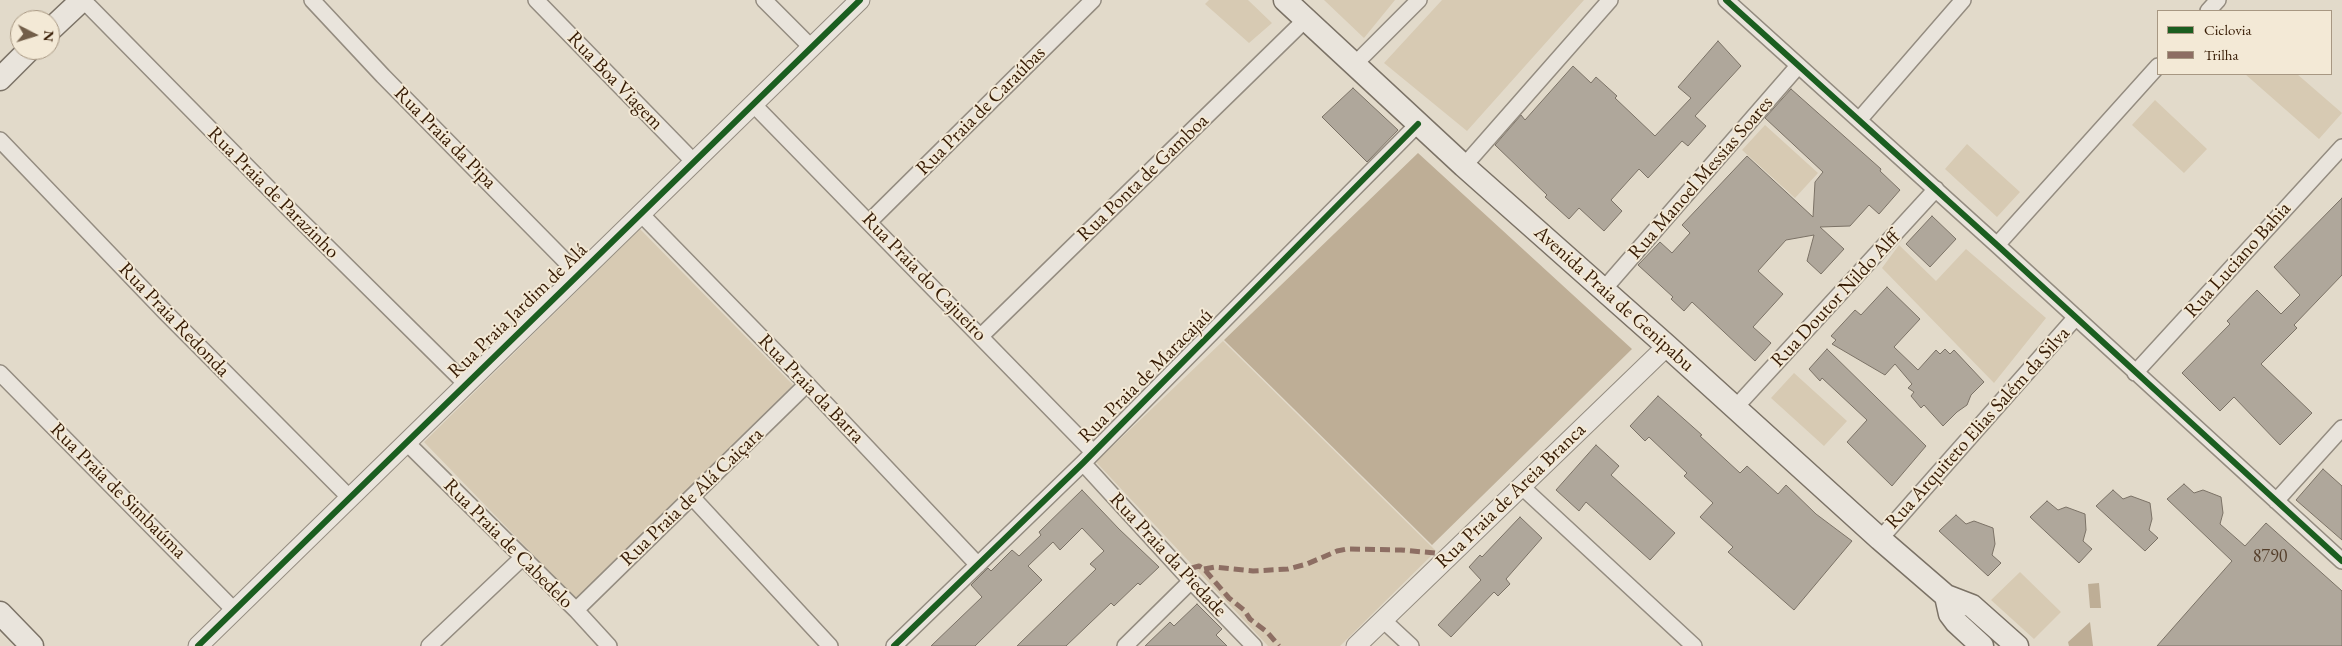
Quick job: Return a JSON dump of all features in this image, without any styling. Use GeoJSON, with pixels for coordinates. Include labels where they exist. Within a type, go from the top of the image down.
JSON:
{"type":"FeatureCollection","features":[{"type":"Feature","properties":{"kind":"main road"},"geometry":{"type":"LineString","coordinates":[[60,21],[82,0]]}},
{"type":"Feature","properties":{"kind":"main road","name":"Avenida Praia de Genipabu"},"geometry":{"type":"LineString","coordinates":[[1285,0],[1464,166],[1604,289],[1880,539],[1946,596],[1972,606],[2017,646]]}},
{"type":"Feature","properties":{"kind":"main road"},"geometry":{"type":"LineString","coordinates":[[0,79],[19,60]]}},
{"type":"Feature","properties":{"kind":"main road"},"geometry":{"type":"LineString","coordinates":[[1946,596],[1950,614],[1982,646]]}},
{"type":"Feature","properties":{"kind":"main road"},"geometry":{"type":"LineString","coordinates":[[0,613],[32,646]]}},
{"type":"Feature","properties":{"kind":"street","name":"Rua Praia de Parazinho"},"geometry":{"type":"LineString","coordinates":[[82,0],[466,384]]}},
{"type":"Feature","properties":{"kind":"street","name":"Rua Praia da Pipa"},"geometry":{"type":"LineString","coordinates":[[312,0],[383,76],[579,274]]}},
{"type":"Feature","properties":{"kind":"street","name":"Rua Boa Viagem"},"geometry":{"type":"LineString","coordinates":[[536,0],[695,163]]}},
{"type":"Feature","properties":{"kind":"street"},"geometry":{"type":"LineString","coordinates":[[764,0],[811,47]]}},
{"type":"Feature","properties":{"kind":"street","name":"Rua Praia Jardim de Alá"},"geometry":{"type":"LineString","coordinates":[[198,646],[236,611],[579,274],[642,215],[860,0]]}},
{"type":"Feature","properties":{"kind":"street","name":"Rua Praia de Caraúbas"},"geometry":{"type":"LineString","coordinates":[[870,221],[1093,0]]}},
{"type":"Feature","properties":{"kind":"street"},"geometry":{"type":"LineString","coordinates":[[1354,65],[1419,0]]}},
{"type":"Feature","properties":{"kind":"street"},"geometry":{"type":"LineString","coordinates":[[1464,166],[1610,0]]}},
{"type":"Feature","properties":{"kind":"street"},"geometry":{"type":"LineString","coordinates":[[1726,0],[1997,244],[2135,373],[2342,561]]}},
{"type":"Feature","properties":{"kind":"street"},"geometry":{"type":"LineString","coordinates":[[1859,120],[1963,0]]}},
{"type":"Feature","properties":{"kind":"street"},"geometry":{"type":"LineString","coordinates":[[2209,10],[2218,0]]}},
{"type":"Feature","properties":{"kind":"street","name":"Rua Ponta de Gamboa"},"geometry":{"type":"LineString","coordinates":[[981,336],[1306,19]]}},
{"type":"Feature","properties":{"kind":"street","name":"Rua Manoel Messias Soares"},"geometry":{"type":"LineString","coordinates":[[1604,289],[1798,66]]}},
{"type":"Feature","properties":{"kind":"street"},"geometry":{"type":"LineString","coordinates":[[1997,244],[2157,67]]}},
{"type":"Feature","properties":{"kind":"street","name":"Rua Praia do Cajueiro"},"geometry":{"type":"LineString","coordinates":[[754,104],[981,336],[1088,458]]}},
{"type":"Feature","properties":{"kind":"street","name":"Rua Praia de Maracajaú"},"geometry":{"type":"LineString","coordinates":[[894,646],[1088,458],[1418,124]]}},
{"type":"Feature","properties":{"kind":"street","name":"Rua Praia Redonda"},"geometry":{"type":"LineString","coordinates":[[0,140],[166,313],[350,498]]}},
{"type":"Feature","properties":{"kind":"street","name":"Rua Luciano Bahia"},"geometry":{"type":"LineString","coordinates":[[2135,373],[2342,147]]}},
{"type":"Feature","properties":{"kind":"street","name":"Rua Doutor Nildo Alff"},"geometry":{"type":"LineString","coordinates":[[1735,408],[1936,189]]}},
{"type":"Feature","properties":{"kind":"street","name":"Rua Praia da Barra"},"geometry":{"type":"LineString","coordinates":[[642,215],[807,384],[978,565]]}},
{"type":"Feature","properties":{"kind":"street","name":"Rua Arquiteto Elias Salém da Silva"},"geometry":{"type":"LineString","coordinates":[[1880,539],[2076,317]]}},
{"type":"Feature","properties":{"kind":"street","name":"Rua Praia de Areia Branca"},"geometry":{"type":"LineString","coordinates":[[1356,646],[1667,346]]}},
{"type":"Feature","properties":{"kind":"street","name":"Rua Praia de Simbaúma"},"geometry":{"type":"LineString","coordinates":[[0,373],[236,611]]}},
{"type":"Feature","properties":{"kind":"street","name":"Rua Praia de Alá Caiçara"},"geometry":{"type":"LineString","coordinates":[[576,610],[807,384]]}},
{"type":"Feature","properties":{"kind":"street"},"geometry":{"type":"LineString","coordinates":[[2276,501],[2342,428]]}},
{"type":"Feature","properties":{"kind":"street","name":"Rua Praia de Cabedelo"},"geometry":{"type":"LineString","coordinates":[[407,443],[576,610],[609,646]]}},
{"type":"Feature","properties":{"kind":"street","name":"Rua Praia da Piedade"},"geometry":{"type":"LineString","coordinates":[[1088,458],[1191,581],[1254,646]]}},
{"type":"Feature","properties":{"kind":"street"},"geometry":{"type":"LineString","coordinates":[[1521,486],[1694,646]]}},
{"type":"Feature","properties":{"kind":"street"},"geometry":{"type":"LineString","coordinates":[[692,498],[830,646]]}},
{"type":"Feature","properties":{"kind":"street"},"geometry":{"type":"LineString","coordinates":[[429,646],[522,558]]}},
{"type":"Feature","properties":{"kind":"street"},"geometry":{"type":"LineString","coordinates":[[1125,646],[1191,581]]}},
{"type":"Feature","properties":{"kind":"street"},"geometry":{"type":"LineString","coordinates":[[1383,620],[1411,646]]}},
{"type":"Feature","properties":{"kind":"shaded area"},"geometry":{"type":"Polygon","coordinates":[[[1209,0],[1248,0],[1272,23],[1249,43],[1205,4],[1209,0]]]}},
{"type":"Feature","properties":{"kind":"shaded area"},"geometry":{"type":"Polygon","coordinates":[[[1324,0],[1395,0],[1364,38],[1324,0]]]}},
{"type":"Feature","properties":{"kind":"shaded area"},"geometry":{"type":"Polygon","coordinates":[[[1442,0],[1584,0],[1467,131],[1384,63],[1442,0]]]}},
{"type":"Feature","properties":{"kind":"shaded area"},"geometry":{"type":"Polygon","coordinates":[[[2246,75],[2298,75],[2342,113],[2319,139],[2246,75]]]}},
{"type":"Feature","properties":{"kind":"shaded area"},"geometry":{"type":"Polygon","coordinates":[[[2155,100],[2207,149],[2184,173],[2132,125],[2155,100]]]}},
{"type":"Feature","properties":{"kind":"shaded area"},"geometry":{"type":"Polygon","coordinates":[[[1765,125],[1818,173],[1795,198],[1742,150],[1765,125]]]}},
{"type":"Feature","properties":{"kind":"shaded area"},"geometry":{"type":"Polygon","coordinates":[[[1967,144],[2020,192],[1997,217],[1945,169],[1967,144]]]}},
{"type":"Feature","properties":{"kind":"shaded area"},"geometry":{"type":"Polygon","coordinates":[[[1418,153],[1632,349],[1432,545],[1224,340],[1418,153]]]}},
{"type":"Feature","properties":{"kind":"shaded area"},"geometry":{"type":"Polygon","coordinates":[[[640,229],[793,385],[576,599],[424,442],[640,229]]]}},
{"type":"Feature","properties":{"kind":"shaded area"},"geometry":{"type":"Polygon","coordinates":[[[1899,245],[1936,281],[1966,249],[2046,318],[1994,383],[1882,268],[1899,245]]]}},
{"type":"Feature","properties":{"kind":"shaded area"},"geometry":{"type":"Polygon","coordinates":[[[1223,341],[1436,551],[1340,646],[1268,646],[1096,462],[1223,341]]]}},
{"type":"Feature","properties":{"kind":"shaded area"},"geometry":{"type":"Polygon","coordinates":[[[1794,373],[1847,421],[1824,446],[1771,398],[1794,373]]]}},
{"type":"Feature","properties":{"kind":"shaded area"},"geometry":{"type":"Polygon","coordinates":[[[2020,572],[2061,612],[2034,639],[1991,600],[2020,572]]]}},
{"type":"Feature","properties":{"kind":"shaded area"},"geometry":{"type":"Polygon","coordinates":[[[2099,583],[2101,608],[2090,608],[2088,584],[2099,583]]]}},
{"type":"Feature","properties":{"kind":"shaded area"},"geometry":{"type":"Polygon","coordinates":[[[2090,622],[2093,646],[2069,646],[2068,642],[2090,622]]]}},
{"type":"Feature","properties":{"kind":"building"},"geometry":{"type":"Polygon","coordinates":[[[1718,41],[1741,66],[1695,116],[1706,126],[1688,146],[1682,141],[1648,178],[1639,169],[1611,200],[1622,211],[1604,231],[1579,208],[1569,219],[1495,145],[1521,115],[1525,120],[1573,66],[1591,83],[1596,77],[1655,136],[1691,98],[1678,87],[1718,41]]]}},
{"type":"Feature","properties":{"kind":"building"},"geometry":{"type":"Polygon","coordinates":[[[1353,88],[1398,130],[1367,162],[1322,117],[1353,88]]]}},
{"type":"Feature","properties":{"kind":"building"},"geometry":{"type":"Polygon","coordinates":[[[1791,89],[1881,169],[1880,171],[1900,190],[1879,214],[1869,205],[1850,226],[1820,227],[1844,249],[1821,274],[1807,261],[1814,235],[1786,240],[1758,271],[1783,294],[1753,327],[1771,343],[1755,361],[1692,302],[1684,311],[1671,299],[1673,297],[1638,265],[1660,242],[1672,253],[1690,233],[1682,225],[1747,156],[1813,217],[1815,182],[1823,172],[1765,118],[1791,89]]]}},
{"type":"Feature","properties":{"kind":"building"},"geometry":{"type":"Polygon","coordinates":[[[2342,198],[2342,275],[2294,325],[2297,328],[2261,364],[2312,413],[2280,445],[2234,397],[2220,411],[2182,373],[2230,324],[2227,321],[2257,290],[2281,314],[2300,295],[2274,267],[2342,198]]]}},
{"type":"Feature","properties":{"kind":"building"},"geometry":{"type":"Polygon","coordinates":[[[1932,216],[1956,239],[1930,267],[1906,244],[1932,216]]]}},
{"type":"Feature","properties":{"kind":"building"},"geometry":{"type":"Polygon","coordinates":[[[1887,287],[1920,319],[1894,347],[1918,370],[1936,350],[1940,354],[1945,349],[1950,354],[1954,350],[1984,382],[1971,395],[1967,405],[1943,426],[1924,405],[1921,408],[1911,396],[1914,392],[1908,388],[1912,384],[1895,364],[1885,375],[1832,344],[1836,340],[1831,336],[1855,310],[1861,315],[1887,287]]]}},
{"type":"Feature","properties":{"kind":"building"},"geometry":{"type":"Polygon","coordinates":[[[1827,349],[1926,446],[1892,486],[1847,442],[1867,420],[1822,378],[1820,381],[1809,369],[1827,349]]]}},
{"type":"Feature","properties":{"kind":"building"},"geometry":{"type":"Polygon","coordinates":[[[1658,396],[1702,435],[1700,436],[1740,473],[1747,466],[1778,494],[1786,485],[1816,514],[1852,541],[1794,610],[1728,552],[1733,547],[1700,517],[1713,503],[1684,476],[1687,473],[1649,437],[1645,441],[1630,426],[1658,396]]]}},
{"type":"Feature","properties":{"kind":"building"},"geometry":{"type":"Polygon","coordinates":[[[1596,445],[1619,466],[1611,475],[1675,533],[1650,560],[1586,502],[1579,511],[1556,490],[1596,445]]]}},
{"type":"Feature","properties":{"kind":"building"},"geometry":{"type":"Polygon","coordinates":[[[2323,469],[2342,486],[2342,540],[2296,500],[2323,469]]]}},
{"type":"Feature","properties":{"kind":"building"},"geometry":{"type":"Polygon","coordinates":[[[2184,484],[2194,493],[2203,490],[2221,497],[2223,513],[2220,524],[2245,546],[2266,523],[2342,591],[2342,646],[2157,646],[2232,561],[2167,499],[2184,484]]]}},
{"type":"Feature","properties":{"kind":"building"},"geometry":{"type":"Polygon","coordinates":[[[1082,490],[1159,567],[1140,585],[1138,583],[1114,606],[1111,603],[1066,646],[1017,646],[1096,569],[1090,564],[1104,551],[1082,528],[1060,550],[1053,542],[1028,566],[1042,580],[975,646],[931,646],[982,597],[971,585],[988,568],[991,571],[1012,550],[1019,556],[1041,535],[1039,532],[1082,490]]]}},
{"type":"Feature","properties":{"kind":"building"},"geometry":{"type":"Polygon","coordinates":[[[2113,490],[2123,499],[2131,496],[2150,503],[2152,519],[2149,530],[2158,538],[2145,551],[2096,506],[2113,490]]]}},
{"type":"Feature","properties":{"kind":"building"},"geometry":{"type":"Polygon","coordinates":[[[2047,501],[2058,510],[2066,507],[2085,514],[2086,530],[2083,541],[2092,549],[2079,563],[2030,517],[2047,501]]]}},
{"type":"Feature","properties":{"kind":"building"},"geometry":{"type":"Polygon","coordinates":[[[1956,515],[1966,524],[1974,521],[1993,528],[1995,544],[1992,555],[2001,563],[1988,576],[1939,531],[1956,515]]]}},
{"type":"Feature","properties":{"kind":"building"},"geometry":{"type":"Polygon","coordinates":[[[1520,517],[1542,538],[1506,579],[1510,584],[1498,596],[1494,592],[1451,637],[1438,625],[1481,580],[1469,567],[1480,555],[1482,557],[1520,517]]]}},
{"type":"Feature","properties":{"kind":"building"},"geometry":{"type":"Polygon","coordinates":[[[1197,604],[1222,629],[1216,635],[1227,646],[1145,646],[1170,622],[1174,626],[1197,604]]]}},
{"type":"Feature","properties":{"kind":"marked path"},"geometry":{"type":"LineString","coordinates":[[1204,569],[1215,567],[1253,571],[1288,569],[1347,549],[1435,553]]}},
{"type":"Feature","properties":{"kind":"marked path"},"geometry":{"type":"LineString","coordinates":[[1192,568],[1199,566],[1204,569],[1229,598],[1244,610],[1250,619],[1267,632],[1279,646]]}},
{"type":"Feature","properties":{"kind":"cycle path"},"geometry":{"type":"LineString","coordinates":[[198,646],[860,0]]}},
{"type":"Feature","properties":{"kind":"cycle path"},"geometry":{"type":"LineString","coordinates":[[1726,0],[2342,561]]}},
{"type":"Feature","properties":{"kind":"cycle path"},"geometry":{"type":"LineString","coordinates":[[894,646],[1083,463],[1418,124]]}}]}
